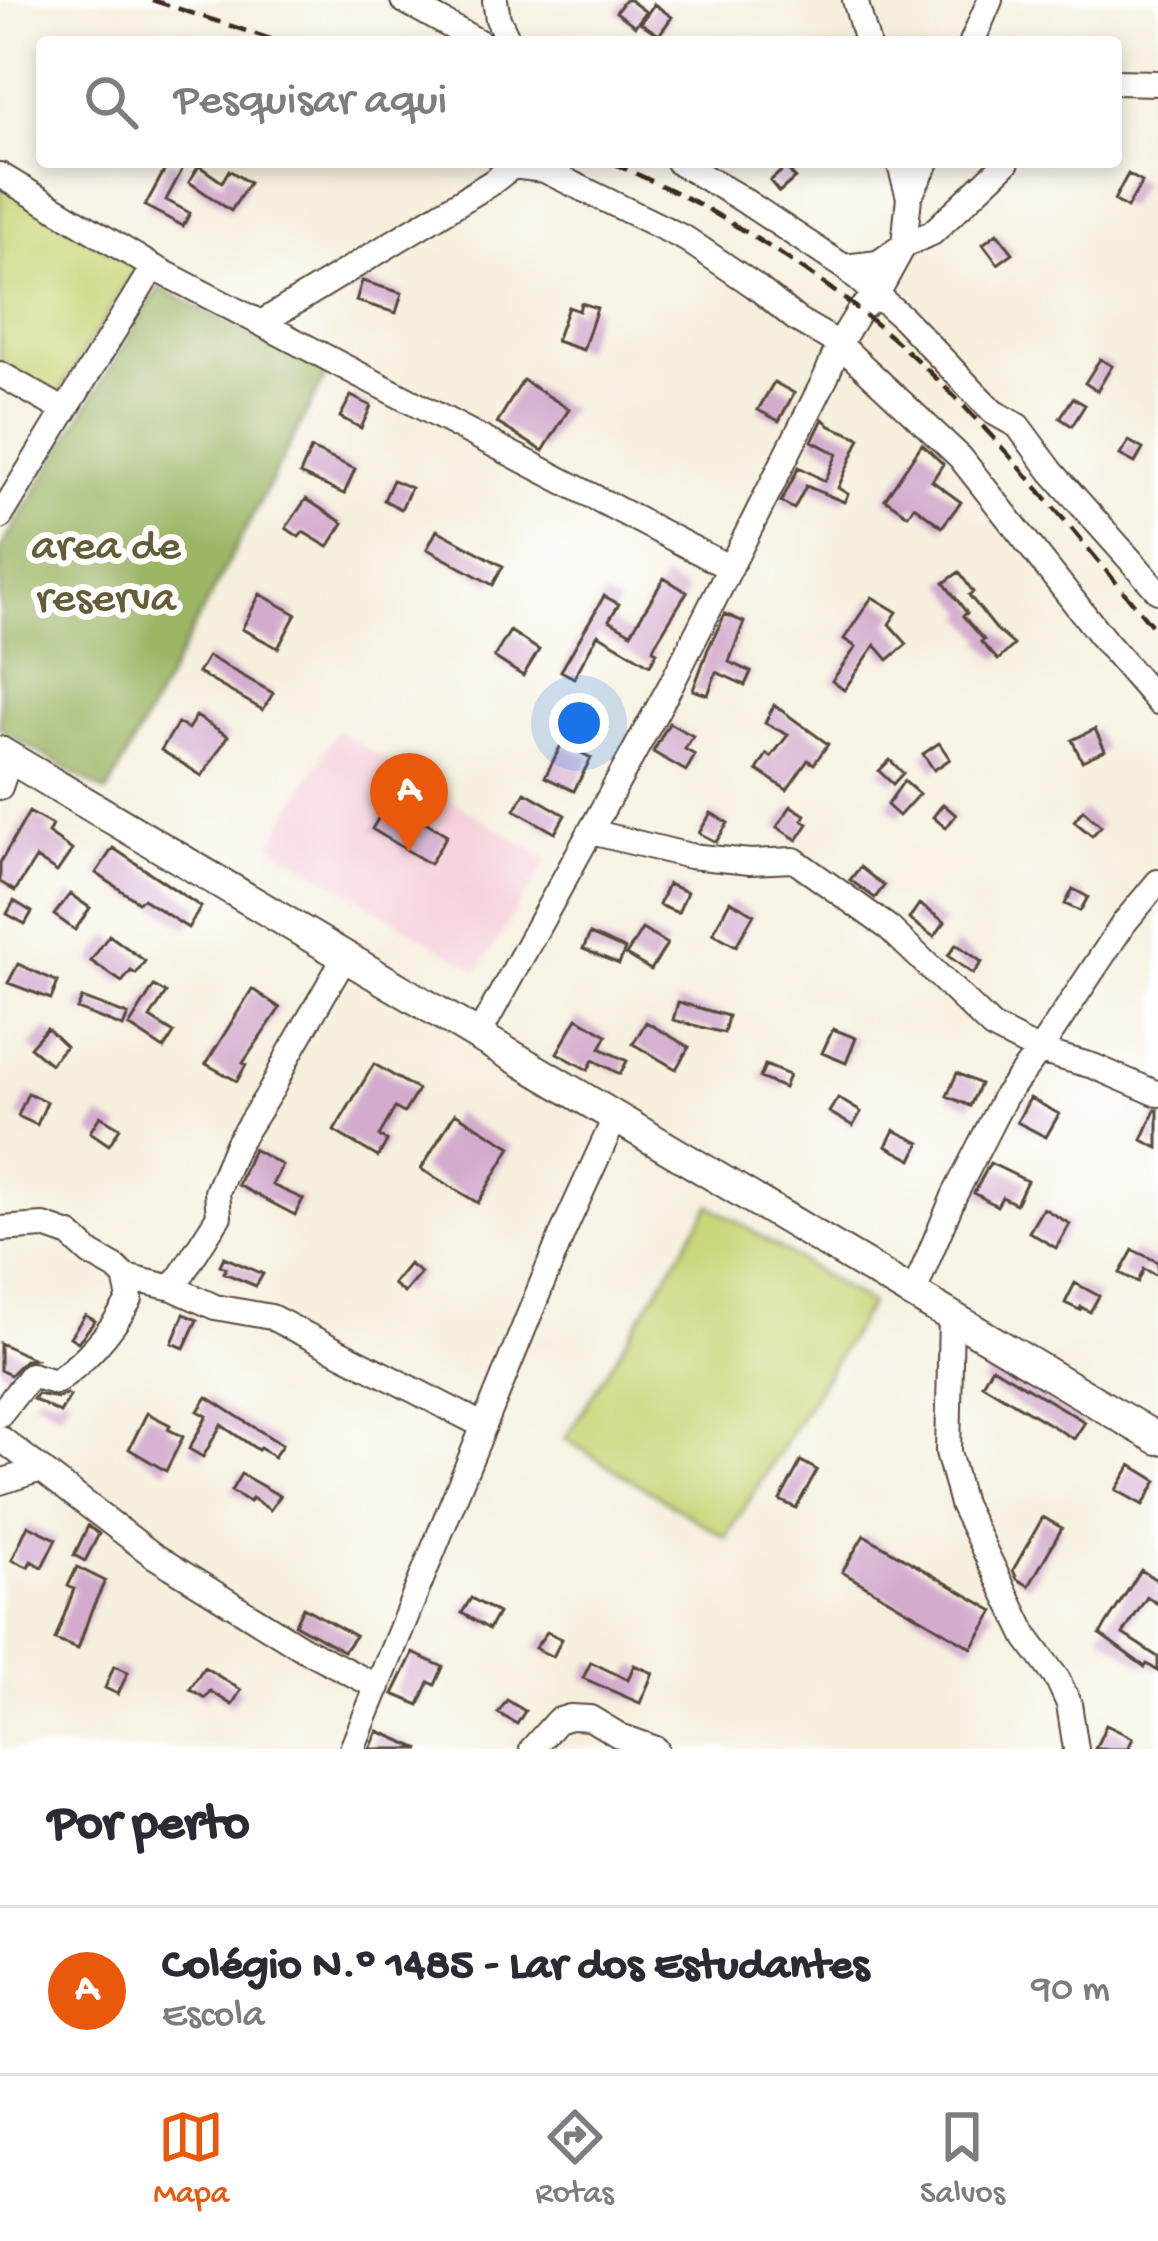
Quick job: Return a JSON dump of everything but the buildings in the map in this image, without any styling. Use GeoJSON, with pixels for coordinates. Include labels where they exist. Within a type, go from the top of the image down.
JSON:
{"type":"FeatureCollection","features":[{"type":"Feature","properties":{"kind":"main road"},"geometry":{"type":"LineString","coordinates":[[3,766],[345,957],[1158,1439]]}},
{"type":"Feature","properties":{"kind":"street"},"geometry":{"type":"LineString","coordinates":[[404,0],[467,36]]}},
{"type":"Feature","properties":{"kind":"street"},"geometry":{"type":"LineString","coordinates":[[495,0],[506,36]]}},
{"type":"Feature","properties":{"kind":"street"},"geometry":{"type":"LineString","coordinates":[[855,0],[865,36]]}},
{"type":"Feature","properties":{"kind":"street"},"geometry":{"type":"LineString","coordinates":[[974,36],[989,0]]}},
{"type":"Feature","properties":{"kind":"street"},"geometry":{"type":"LineString","coordinates":[[1122,82],[1158,82]]}},
{"type":"Feature","properties":{"kind":"street"},"geometry":{"type":"LineString","coordinates":[[261,323],[510,168]]}},
{"type":"Feature","properties":{"kind":"street"},"geometry":{"type":"LineString","coordinates":[[528,168],[544,170],[686,239],[796,319],[839,344],[960,457],[1158,702]]}},
{"type":"Feature","properties":{"kind":"street"},"geometry":{"type":"LineString","coordinates":[[688,168],[844,267],[903,318],[993,412],[1018,426],[1052,472],[1155,586]]}},
{"type":"Feature","properties":{"kind":"street"},"geometry":{"type":"LineString","coordinates":[[900,168],[909,196]]}},
{"type":"Feature","properties":{"kind":"street"},"geometry":{"type":"LineString","coordinates":[[478,1036],[672,683],[839,344],[859,311],[876,296],[904,245],[909,196],[924,168]]}},
{"type":"Feature","properties":{"kind":"street"},"geometry":{"type":"LineString","coordinates":[[844,267],[878,263],[932,233],[1001,168]]}},
{"type":"Feature","properties":{"kind":"street"},"geometry":{"type":"LineString","coordinates":[[0,175],[153,267],[730,568]]}},
{"type":"Feature","properties":{"kind":"street"},"geometry":{"type":"LineString","coordinates":[[0,518],[153,267]]}},
{"type":"Feature","properties":{"kind":"street"},"geometry":{"type":"LineString","coordinates":[[0,374],[64,411]]}},
{"type":"Feature","properties":{"kind":"street"},"geometry":{"type":"LineString","coordinates":[[591,832],[689,856],[750,862],[794,860],[889,928],[992,1027],[1039,1051],[1093,1066],[1158,1094]]}},
{"type":"Feature","properties":{"kind":"street"},"geometry":{"type":"LineString","coordinates":[[913,1294],[955,1194],[1005,1096],[1124,923],[1158,882]]}},
{"type":"Feature","properties":{"kind":"street"},"geometry":{"type":"LineString","coordinates":[[173,1288],[219,1216],[217,1192],[237,1144],[345,957]]}},
{"type":"Feature","properties":{"kind":"street"},"geometry":{"type":"LineString","coordinates":[[352,1749],[562,1232],[615,1118]]}},
{"type":"Feature","properties":{"kind":"street"},"geometry":{"type":"LineString","coordinates":[[0,1229],[44,1226],[70,1235],[125,1277],[173,1288],[206,1304],[271,1317],[484,1426]]}},
{"type":"Feature","properties":{"kind":"street"},"geometry":{"type":"LineString","coordinates":[[0,1414],[32,1375],[55,1382],[89,1354],[130,1300],[125,1277]]}},
{"type":"Feature","properties":{"kind":"street"},"geometry":{"type":"LineString","coordinates":[[951,1317],[948,1452],[962,1504],[1027,1638],[1058,1680],[1069,1704],[1076,1749]]}},
{"type":"Feature","properties":{"kind":"street"},"geometry":{"type":"LineString","coordinates":[[0,1438],[153,1555],[304,1649],[378,1687]]}},
{"type":"Feature","properties":{"kind":"street"},"geometry":{"type":"LineString","coordinates":[[0,1482],[41,1469]]}},
{"type":"Feature","properties":{"kind":"street"},"geometry":{"type":"LineString","coordinates":[[532,1749],[557,1721],[571,1717],[590,1718],[656,1749]]}},
{"type":"Feature","properties":{"kind":"shaded area"},"geometry":{"type":"Polygon","coordinates":[[[337,730],[548,860],[478,971],[271,844],[337,730]]]}},
{"type":"Feature","properties":{"kind":"green space"},"geometry":{"type":"Polygon","coordinates":[[[0,185],[136,267],[58,395],[0,361],[0,185]]]}},
{"type":"Feature","properties":{"kind":"green space","name":"area de reserva"},"geometry":{"type":"Polygon","coordinates":[[[159,287],[327,374],[107,793],[0,729],[0,550],[159,287]]]}},
{"type":"Feature","properties":{"kind":"green space"},"geometry":{"type":"Polygon","coordinates":[[[710,1205],[870,1304],[726,1538],[565,1439],[710,1205]]]}},
{"type":"Feature","properties":{"kind":"railway"},"geometry":{"type":"LineString","coordinates":[[152,0],[262,36]]}},
{"type":"Feature","properties":{"kind":"railway"},"geometry":{"type":"LineString","coordinates":[[624,168],[756,238],[889,335],[996,441],[1158,633]]}},
{"type":"Feature","properties":{"kind":"place","name":"Colégio N.º 1485 - Lar dos Estudantes"},"geometry":{"type":"Point","coordinates":[409,852]}}]}
